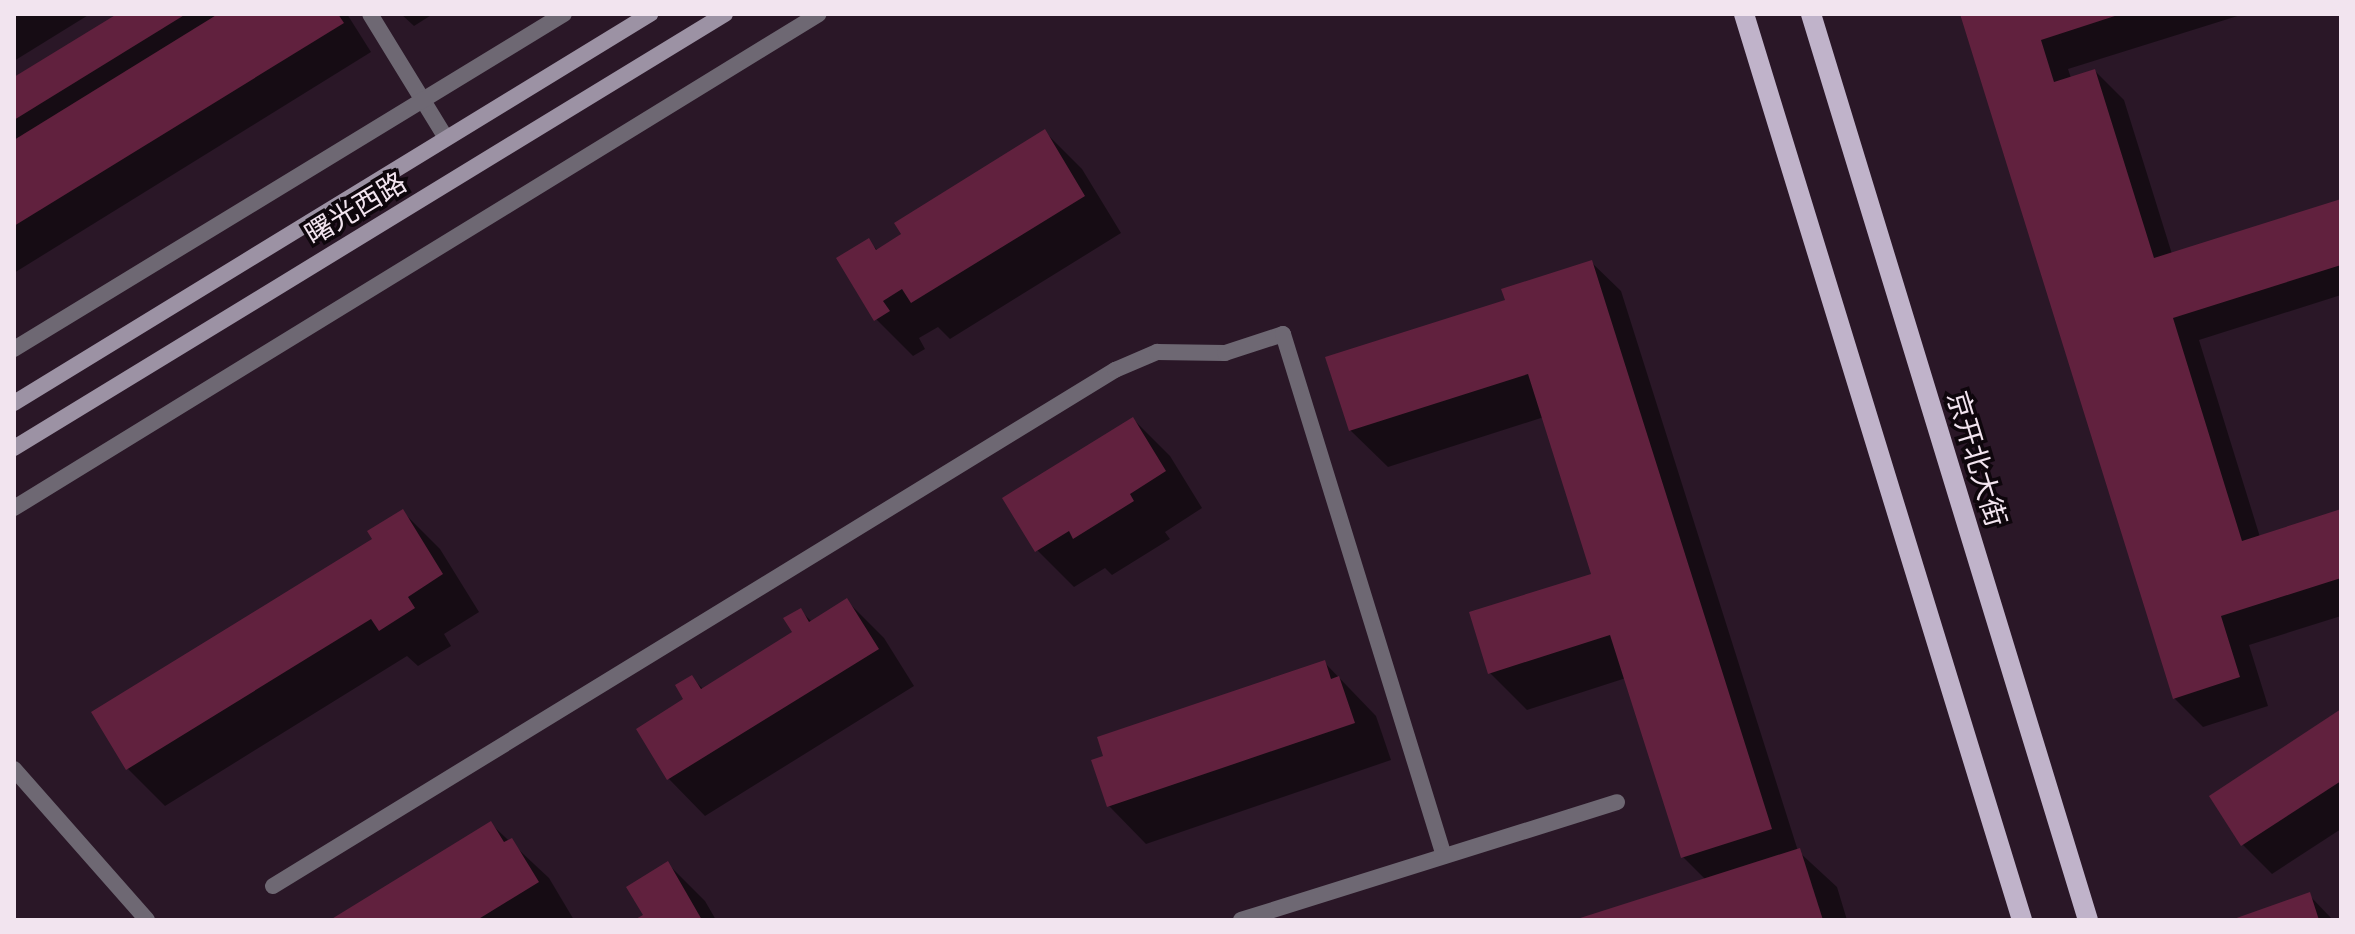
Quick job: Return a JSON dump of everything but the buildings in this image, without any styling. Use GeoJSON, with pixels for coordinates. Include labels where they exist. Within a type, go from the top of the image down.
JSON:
{"type":"FeatureCollection","features":[{"type":"Feature","properties":{"kind":"main road","name":"曙光西路"},"geometry":{"type":"LineString","coordinates":[[14,403],[650,14]]}},
{"type":"Feature","properties":{"kind":"main road","name":"曙光西路"},"geometry":{"type":"LineString","coordinates":[[14,448],[725,14]]}},
{"type":"Feature","properties":{"kind":"main road"},"geometry":{"type":"LineString","coordinates":[[1744,14],[2022,920]]}},
{"type":"Feature","properties":{"kind":"main road","name":"京开北大街"},"geometry":{"type":"LineString","coordinates":[[1811,14],[2088,920]]}},
{"type":"Feature","properties":{"kind":"street"},"geometry":{"type":"LineString","coordinates":[[370,14],[446,138]]}},
{"type":"Feature","properties":{"kind":"street"},"geometry":{"type":"LineString","coordinates":[[14,349],[564,14]]}},
{"type":"Feature","properties":{"kind":"street"},"geometry":{"type":"LineString","coordinates":[[14,508],[819,14]]}},
{"type":"Feature","properties":{"kind":"street"},"geometry":{"type":"LineString","coordinates":[[273,886],[1115,370],[1157,352],[1225,353],[1283,334],[1444,856]]}},
{"type":"Feature","properties":{"kind":"street"},"geometry":{"type":"LineString","coordinates":[[14,769],[147,920]]}},
{"type":"Feature","properties":{"kind":"street"},"geometry":{"type":"LineString","coordinates":[[1241,920],[1617,802]]}}]}
